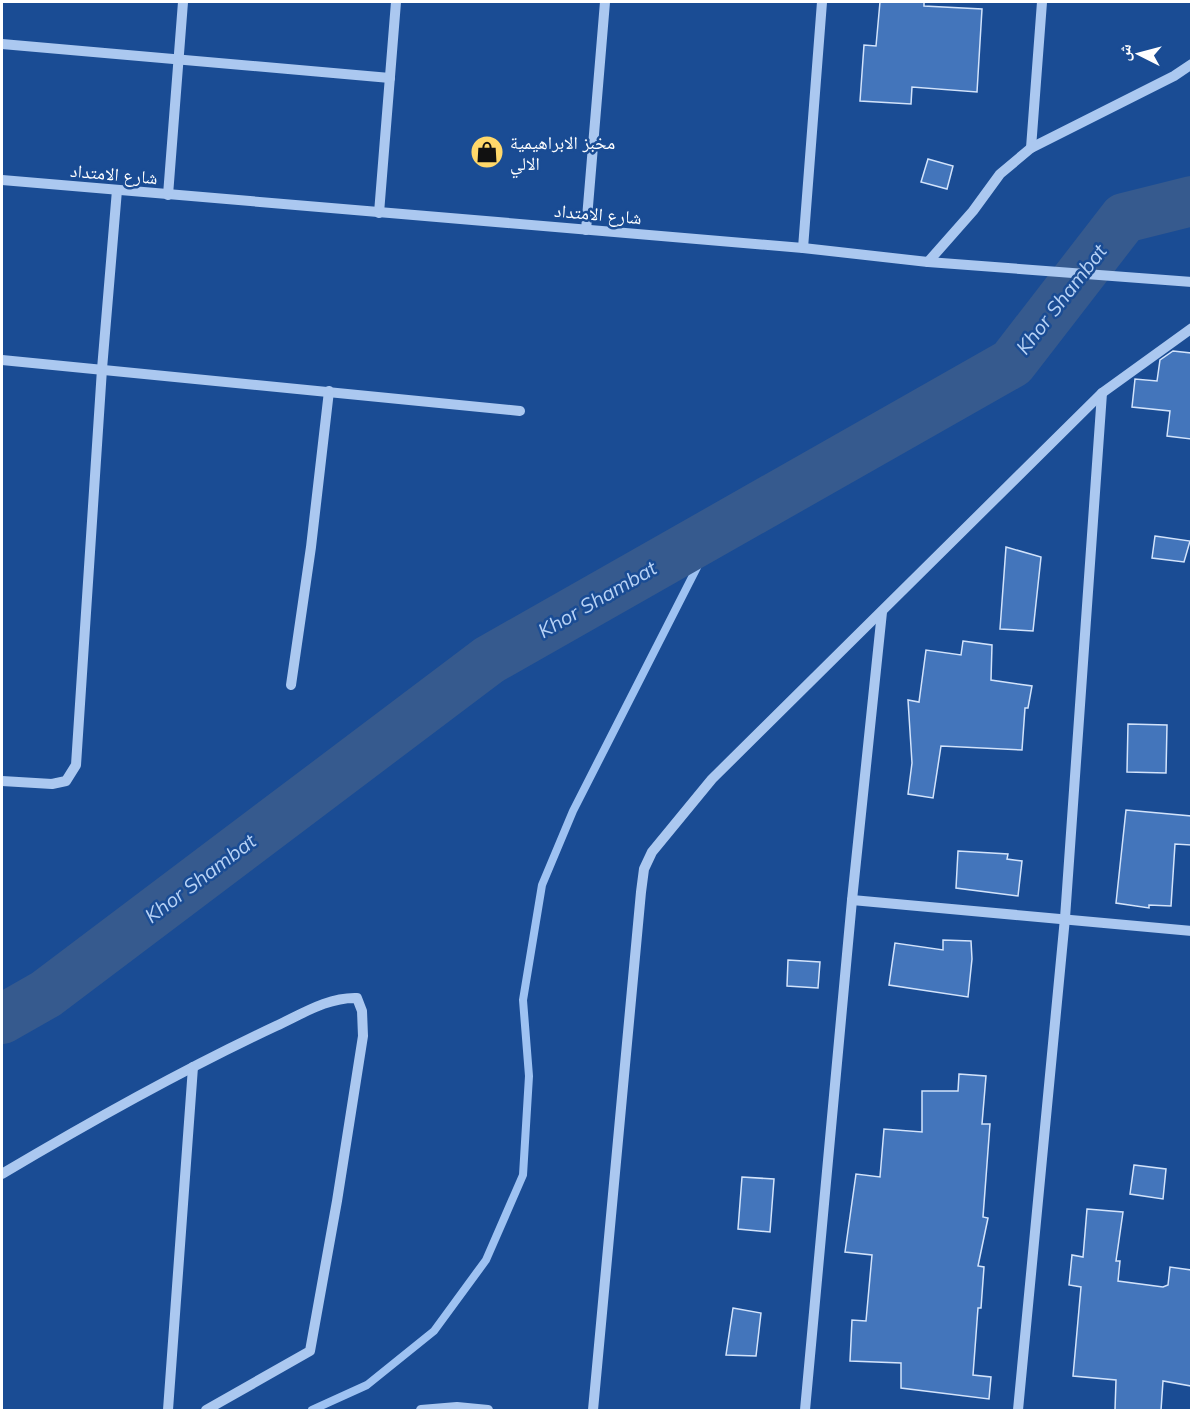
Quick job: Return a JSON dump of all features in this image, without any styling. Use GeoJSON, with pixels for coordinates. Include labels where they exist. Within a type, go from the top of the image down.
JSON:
{"type":"FeatureCollection","features":[{"type":"Feature","properties":{"kind":"street"},"geometry":{"type":"LineString","coordinates":[[168,195],[183,2]]}},
{"type":"Feature","properties":{"kind":"street"},"geometry":{"type":"LineString","coordinates":[[379,213],[396,2]]}},
{"type":"Feature","properties":{"kind":"street"},"geometry":{"type":"LineString","coordinates":[[586,230],[605,2]]}},
{"type":"Feature","properties":{"kind":"street"},"geometry":{"type":"LineString","coordinates":[[803,248],[822,2]]}},
{"type":"Feature","properties":{"kind":"street"},"geometry":{"type":"LineString","coordinates":[[1031,148],[1042,2]]}},
{"type":"Feature","properties":{"kind":"street"},"geometry":{"type":"LineString","coordinates":[[2,44],[390,78]]}},
{"type":"Feature","properties":{"kind":"street"},"geometry":{"type":"LineString","coordinates":[[928,262],[973,211],[1000,174],[1031,148],[1174,76],[1191,64]]}},
{"type":"Feature","properties":{"kind":"street","name":"شارع الامتداد"},"geometry":{"type":"LineString","coordinates":[[2,180],[803,248],[928,262],[1191,282]]}},
{"type":"Feature","properties":{"kind":"street"},"geometry":{"type":"LineString","coordinates":[[2,781],[52,784],[66,781],[76,765],[102,369],[117,190]]}},
{"type":"Feature","properties":{"kind":"street"},"geometry":{"type":"LineString","coordinates":[[593,1410],[644,869],[652,852],[712,779],[1102,393],[1191,328]]}},
{"type":"Feature","properties":{"kind":"street"},"geometry":{"type":"LineString","coordinates":[[2,360],[520,411]]}},
{"type":"Feature","properties":{"kind":"street"},"geometry":{"type":"LineString","coordinates":[[291,685],[311,547],[329,391]]}},
{"type":"Feature","properties":{"kind":"street"},"geometry":{"type":"LineString","coordinates":[[1018,1410],[1065,918],[1102,393]]}},
{"type":"Feature","properties":{"kind":"street"},"geometry":{"type":"LineString","coordinates":[[805,1410],[852,900],[882,612]]}},
{"type":"Feature","properties":{"kind":"street"},"geometry":{"type":"LineString","coordinates":[[852,900],[1191,931]]}},
{"type":"Feature","properties":{"kind":"street"},"geometry":{"type":"LineString","coordinates":[[2,1174],[193,1067],[339,997],[357,998],[362,1011],[363,1036],[338,1201],[310,1351],[206,1410]]}},
{"type":"Feature","properties":{"kind":"street"},"geometry":{"type":"LineString","coordinates":[[168,1410],[193,1067]]}},
{"type":"Feature","properties":{"kind":"street"},"geometry":{"type":"LineString","coordinates":[[421,1410],[457,1407],[488,1410]]}},
{"type":"Feature","properties":{"kind":"building"},"geometry":{"type":"Polygon","coordinates":[[[880,2],[924,2],[924,6],[982,9],[977,92],[912,87],[911,104],[860,101],[864,45],[876,46],[880,2]]]}},
{"type":"Feature","properties":{"kind":"building"},"geometry":{"type":"Polygon","coordinates":[[[928,159],[953,166],[947,189],[921,182],[928,159]]]}},
{"type":"Feature","properties":{"kind":"building"},"geometry":{"type":"Polygon","coordinates":[[[1173,351],[1191,353],[1191,439],[1167,436],[1170,411],[1132,407],[1135,379],[1157,381],[1160,360],[1173,351]]]}},
{"type":"Feature","properties":{"kind":"building"},"geometry":{"type":"Polygon","coordinates":[[[1155,536],[1190,541],[1184,562],[1152,558],[1155,536]]]}},
{"type":"Feature","properties":{"kind":"building"},"geometry":{"type":"Polygon","coordinates":[[[1006,547],[1041,557],[1033,631],[1000,629],[1006,547]]]}},
{"type":"Feature","properties":{"kind":"building"},"geometry":{"type":"Polygon","coordinates":[[[963,641],[992,645],[991,680],[1032,686],[1028,708],[1025,708],[1022,750],[941,746],[933,798],[908,794],[912,763],[908,700],[919,702],[926,650],[961,655],[963,641]]]}},
{"type":"Feature","properties":{"kind":"building"},"geometry":{"type":"Polygon","coordinates":[[[1128,724],[1167,725],[1166,773],[1127,772],[1128,724]]]}},
{"type":"Feature","properties":{"kind":"building"},"geometry":{"type":"Polygon","coordinates":[[[1126,810],[1191,816],[1191,845],[1175,844],[1171,906],[1149,905],[1149,908],[1116,903],[1126,810]]]}},
{"type":"Feature","properties":{"kind":"building"},"geometry":{"type":"Polygon","coordinates":[[[958,851],[1008,854],[1007,859],[1022,861],[1018,896],[956,888],[958,851]]]}},
{"type":"Feature","properties":{"kind":"building"},"geometry":{"type":"Polygon","coordinates":[[[943,940],[971,941],[972,959],[968,997],[889,985],[895,943],[943,950],[943,940]]]}},
{"type":"Feature","properties":{"kind":"building"},"geometry":{"type":"Polygon","coordinates":[[[788,960],[820,962],[818,988],[787,986],[788,960]]]}},
{"type":"Feature","properties":{"kind":"building"},"geometry":{"type":"Polygon","coordinates":[[[959,1074],[986,1076],[982,1124],[990,1124],[983,1217],[988,1218],[978,1266],[984,1267],[981,1308],[978,1308],[973,1375],[991,1377],[989,1399],[901,1388],[901,1363],[850,1361],[852,1320],[866,1321],[872,1255],[845,1252],[856,1174],[880,1177],[884,1129],[922,1132],[922,1091],[958,1091],[959,1074]]]}},
{"type":"Feature","properties":{"kind":"building"},"geometry":{"type":"Polygon","coordinates":[[[1134,1165],[1166,1169],[1163,1199],[1130,1194],[1134,1165]]]}},
{"type":"Feature","properties":{"kind":"building"},"geometry":{"type":"Polygon","coordinates":[[[742,1177],[774,1179],[770,1232],[738,1229],[742,1177]]]}},
{"type":"Feature","properties":{"kind":"building"},"geometry":{"type":"Polygon","coordinates":[[[1087,1209],[1123,1212],[1116,1261],[1120,1261],[1118,1281],[1163,1287],[1168,1285],[1170,1267],[1191,1270],[1191,1386],[1163,1381],[1161,1410],[1115,1410],[1116,1380],[1073,1376],[1081,1287],[1069,1285],[1072,1255],[1083,1257],[1087,1209]]]}},
{"type":"Feature","properties":{"kind":"building"},"geometry":{"type":"Polygon","coordinates":[[[733,1308],[761,1313],[756,1356],[726,1355],[733,1308]]]}},
{"type":"Feature","properties":{"kind":"waterway","name":"Khor Shambat"},"geometry":{"type":"LineString","coordinates":[[2,1019],[46,994],[489,660],[1012,363],[1124,218],[1192,201]]}},
{"type":"Feature","properties":{"kind":"waterway"},"geometry":{"type":"LineString","coordinates":[[312,1410],[367,1385],[434,1331],[486,1260],[523,1175],[529,1076],[523,1000],[542,885],[573,811],[715,532]]}},
{"type":"Feature","properties":{"kind":"place","name":"مخبز الابراهيمية الالي"},"geometry":{"type":"Point","coordinates":[487,152]}}]}
